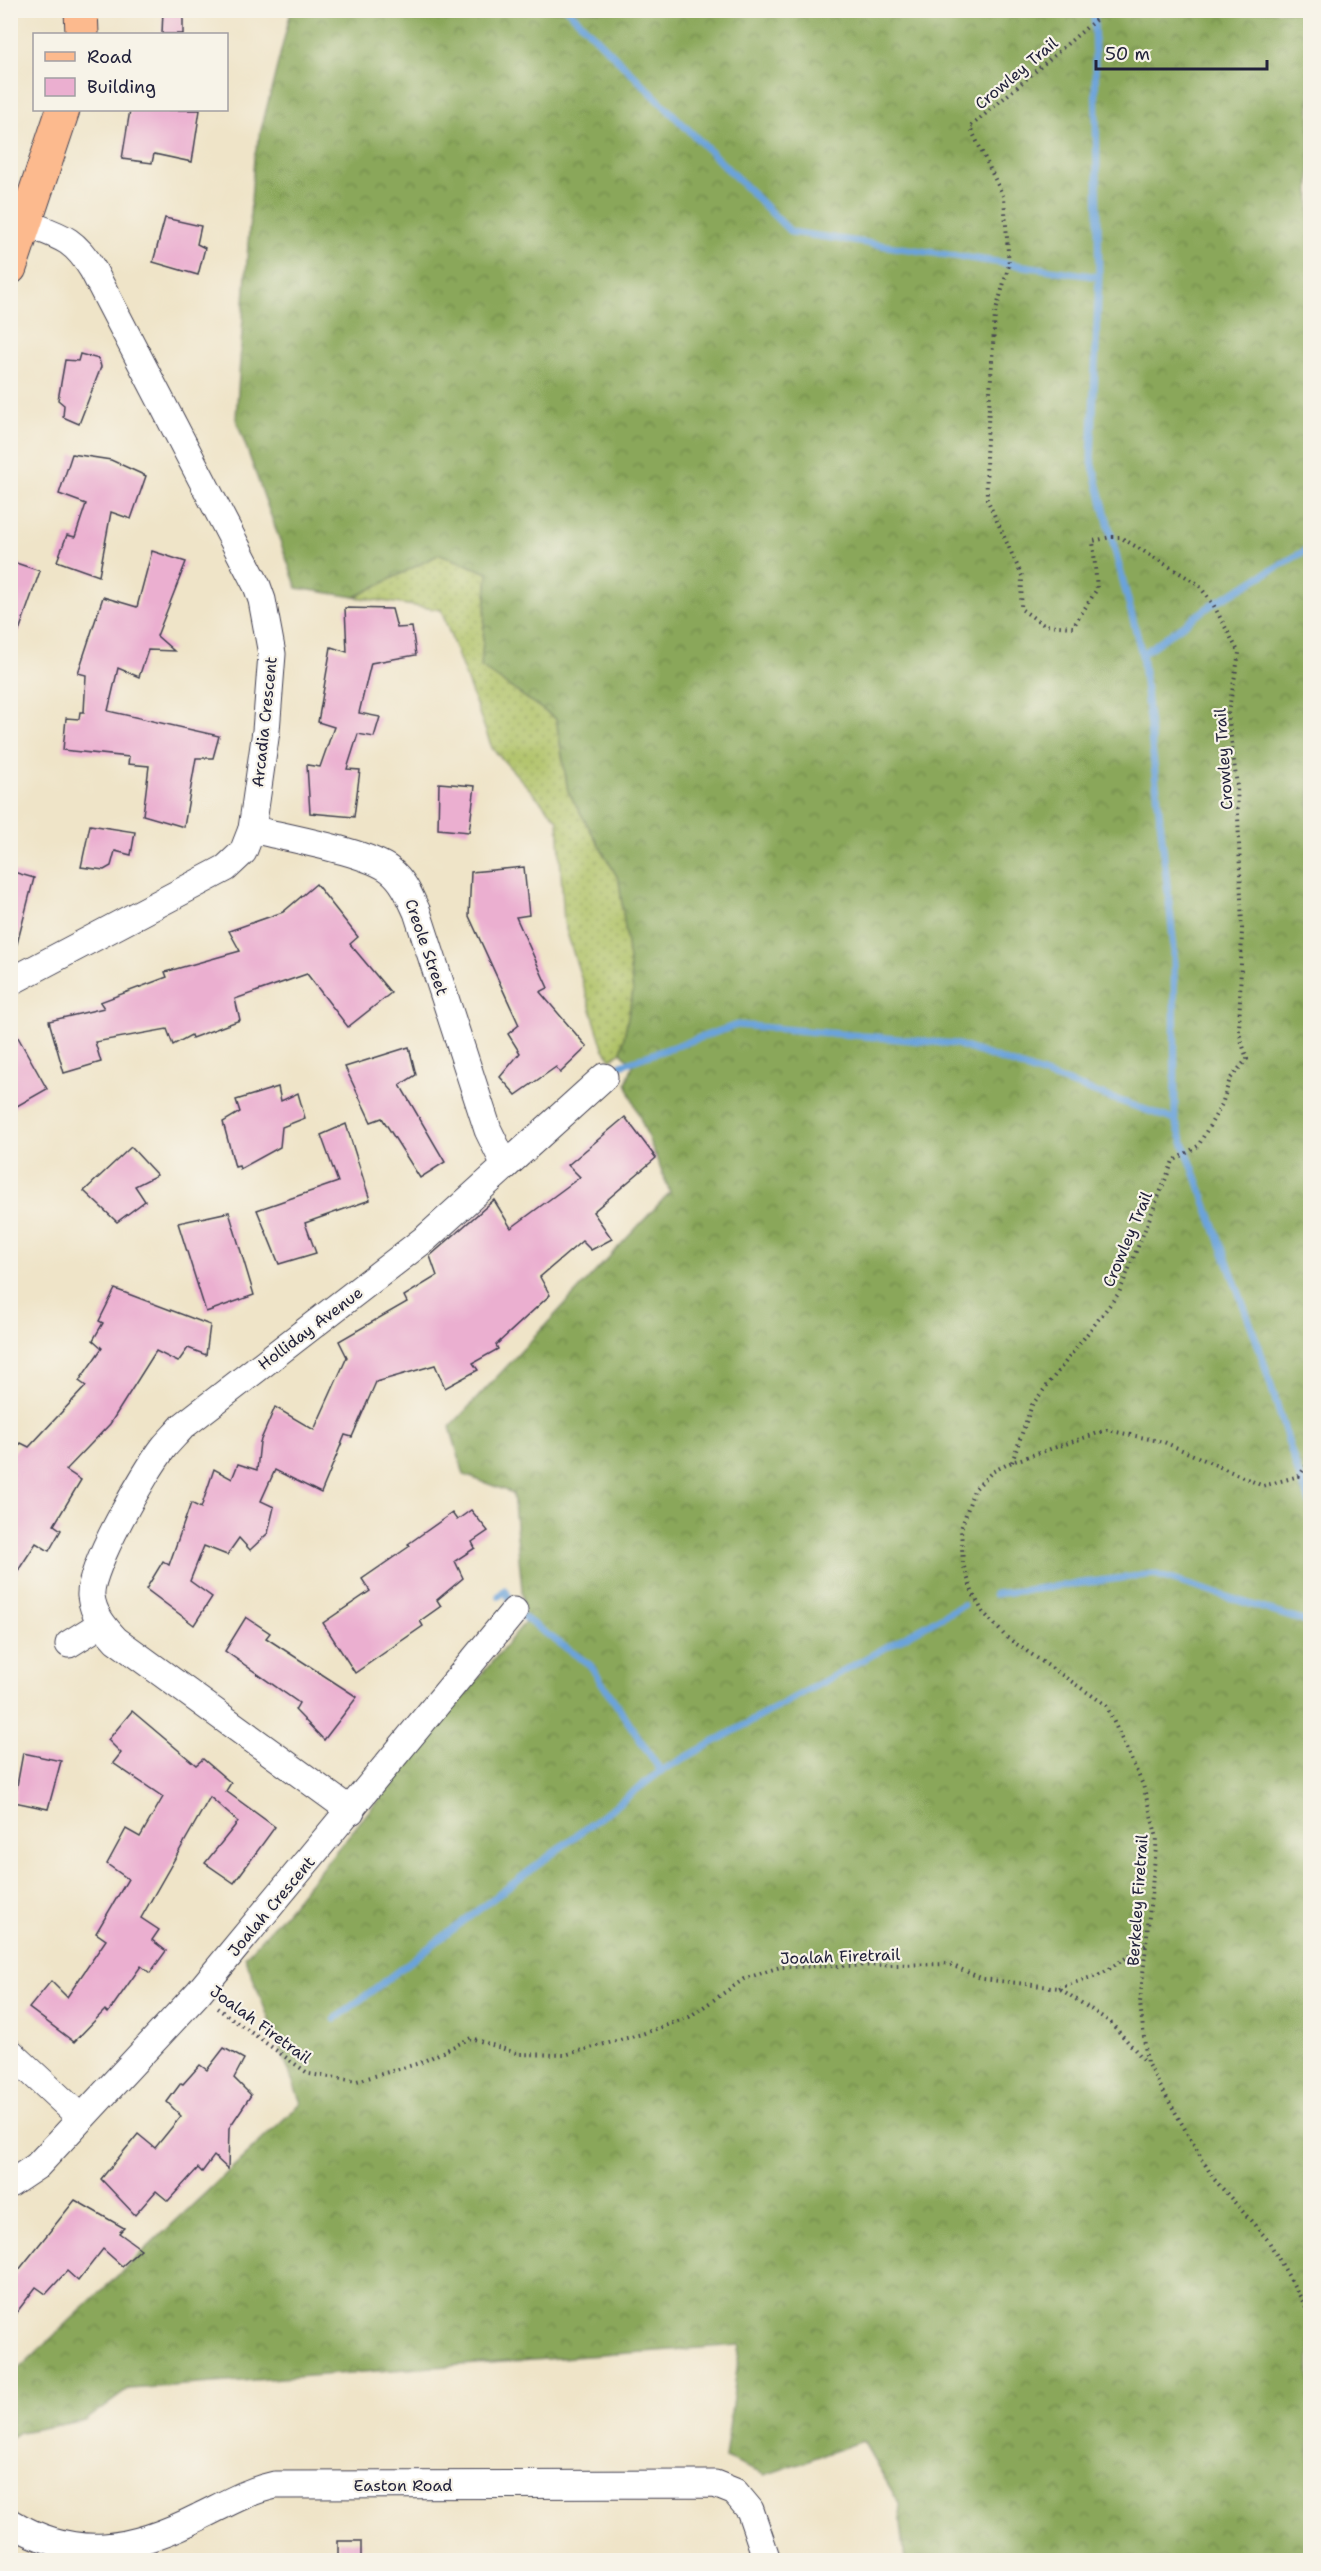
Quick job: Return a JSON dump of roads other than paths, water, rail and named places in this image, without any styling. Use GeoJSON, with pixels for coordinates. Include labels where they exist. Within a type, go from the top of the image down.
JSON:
{"type":"FeatureCollection","features":[{"type":"Feature","properties":{"kind":"main road"},"geometry":{"type":"LineString","coordinates":[[81,10],[82,33]]}},
{"type":"Feature","properties":{"kind":"main road"},"geometry":{"type":"LineString","coordinates":[[10,268],[63,111]]}},
{"type":"Feature","properties":{"kind":"street","name":"Arcadia Crescent"},"geometry":{"type":"LineString","coordinates":[[10,982],[226,868],[243,852],[252,829],[266,731],[272,654],[262,600],[142,361],[84,255],[68,240],[25,223]]}},
{"type":"Feature","properties":{"kind":"street","name":"Creole Street"},"geometry":{"type":"LineString","coordinates":[[252,829],[372,859],[391,871],[406,888],[417,912],[488,1130],[505,1165]]}},
{"type":"Feature","properties":{"kind":"street","name":"Holliday Avenue"},"geometry":{"type":"LineString","coordinates":[[351,1810],[116,1640],[101,1624],[91,1596],[92,1579],[98,1562],[164,1448],[183,1426],[426,1238],[604,1077]]}},
{"type":"Feature","properties":{"kind":"street","name":"Joalah Crescent"},"geometry":{"type":"LineString","coordinates":[[10,2184],[37,2166],[198,1993],[513,1611]]}},
{"type":"Feature","properties":{"kind":"street"},"geometry":{"type":"LineString","coordinates":[[69,1644],[101,1624]]}},
{"type":"Feature","properties":{"kind":"street"},"geometry":{"type":"LineString","coordinates":[[10,2052],[81,2118]]}},
{"type":"Feature","properties":{"kind":"street","name":"Easton Road"},"geometry":{"type":"LineString","coordinates":[[10,2522],[58,2543],[92,2548],[126,2546],[155,2537],[254,2490],[275,2485],[715,2484],[735,2492],[750,2510],[766,2560]]}},
{"type":"Feature","properties":{"kind":"waterway"},"geometry":{"type":"LineString","coordinates":[[568,10],[791,232],[1099,277]]}},
{"type":"Feature","properties":{"kind":"waterway"},"geometry":{"type":"LineString","coordinates":[[1094,10],[1099,277],[1091,458],[1142,654],[1174,947],[1175,1120],[1260,1350],[1299,1476],[1310,1503]]}},
{"type":"Feature","properties":{"kind":"waterway"},"geometry":{"type":"LineString","coordinates":[[1142,654],[1213,604],[1310,548]]}},
{"type":"Feature","properties":{"kind":"waterway"},"geometry":{"type":"LineString","coordinates":[[621,1065],[737,1025],[956,1044],[1175,1120]]}},
{"type":"Feature","properties":{"kind":"waterway"},"geometry":{"type":"LineString","coordinates":[[995,1594],[1154,1574],[1310,1623]]}},
{"type":"Feature","properties":{"kind":"waterway"},"geometry":{"type":"LineString","coordinates":[[499,1596],[505,1590],[513,1605]]}},
{"type":"Feature","properties":{"kind":"waterway"},"geometry":{"type":"LineString","coordinates":[[335,2019],[661,1771],[963,1605]]}},
{"type":"Feature","properties":{"kind":"waterway"},"geometry":{"type":"LineString","coordinates":[[519,1614],[590,1665],[661,1771]]}}]}
